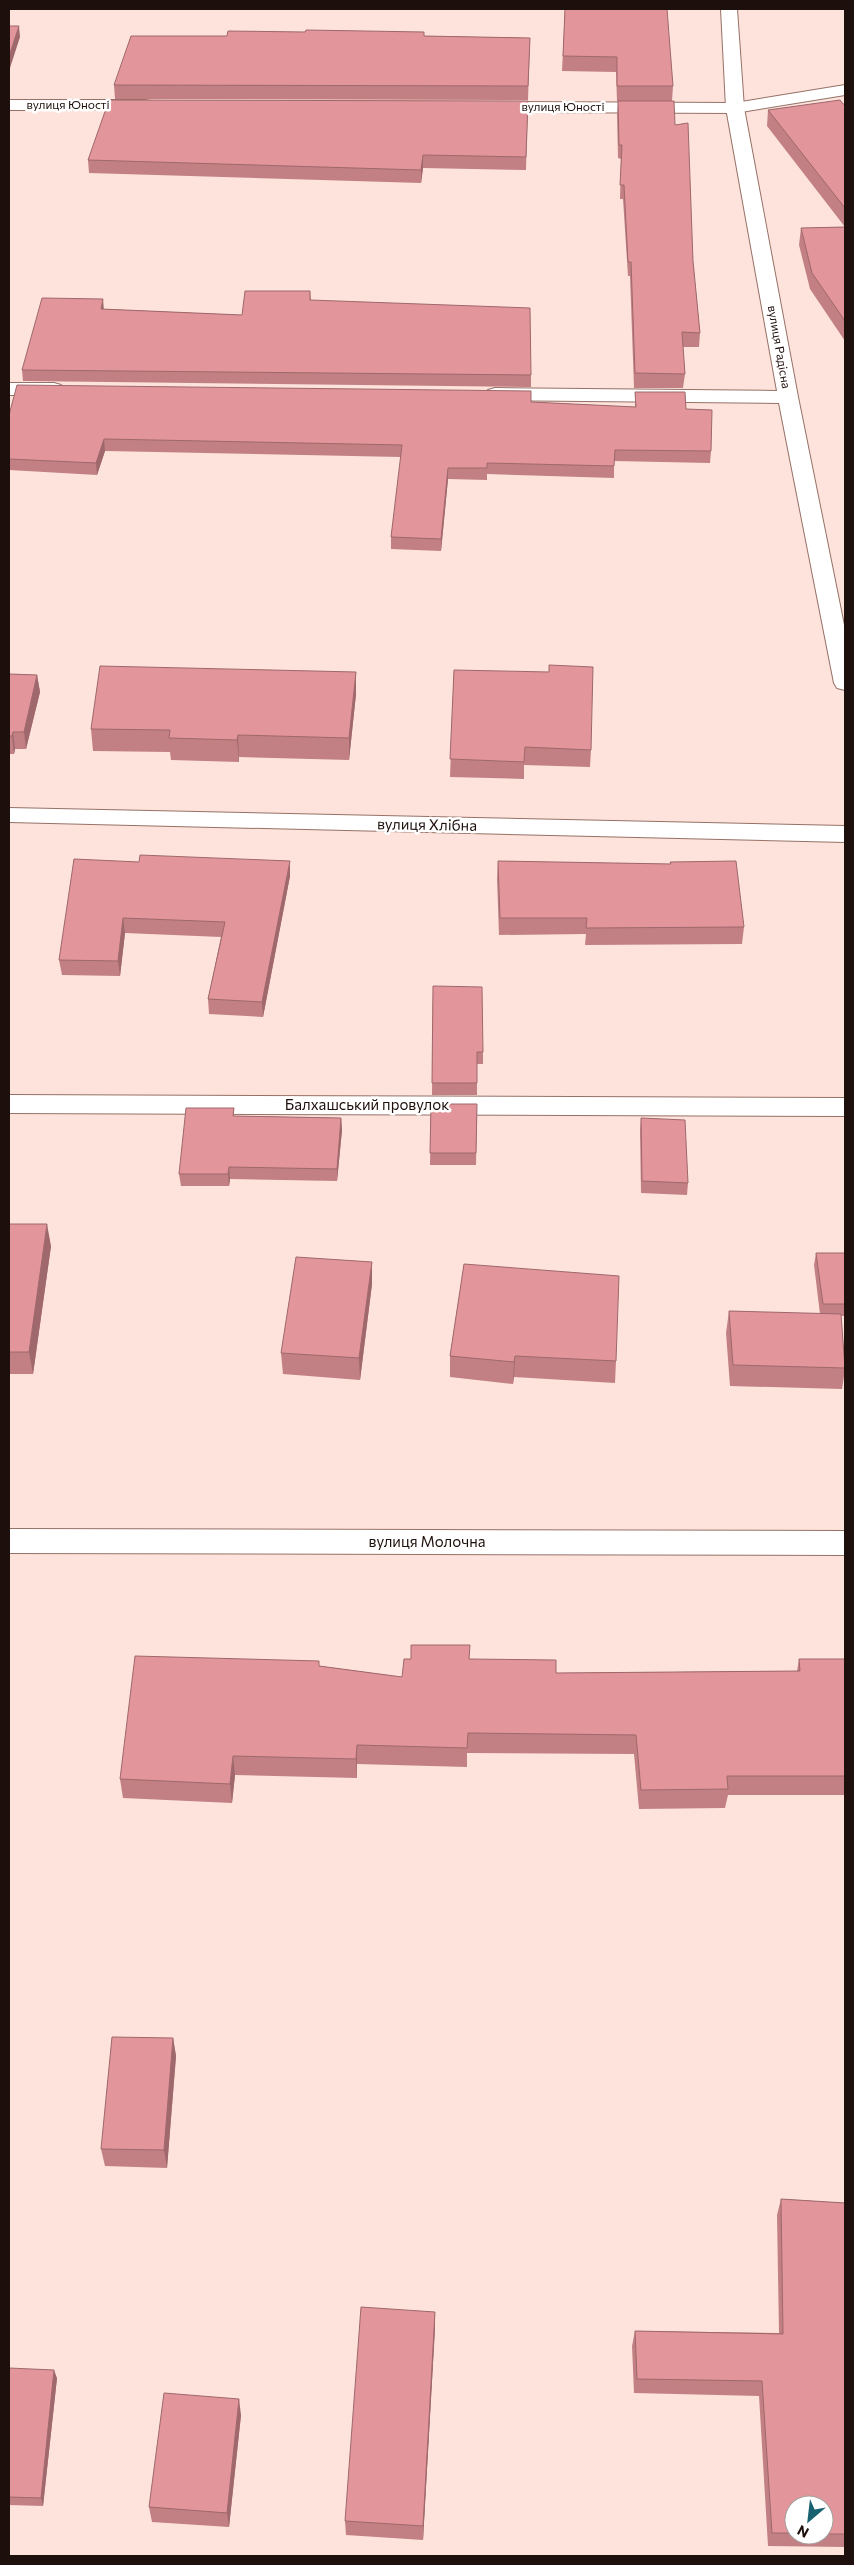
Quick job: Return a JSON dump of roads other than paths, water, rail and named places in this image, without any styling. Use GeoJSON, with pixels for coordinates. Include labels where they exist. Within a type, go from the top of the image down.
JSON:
{"type":"FeatureCollection","features":[{"type":"Feature","properties":{"kind":"street","name":"вулиця Радісна"},"geometry":{"type":"LineString","coordinates":[[729,9],[735,108],[788,397],[845,683]]}},
{"type":"Feature","properties":{"kind":"street","name":"вулиця Юності"},"geometry":{"type":"LineString","coordinates":[[476,107],[735,108],[845,90]]}},
{"type":"Feature","properties":{"kind":"street","name":"вулиця Юності"},"geometry":{"type":"LineString","coordinates":[[9,105],[158,105]]}},
{"type":"Feature","properties":{"kind":"street"},"geometry":{"type":"LineString","coordinates":[[9,389],[69,389]]}},
{"type":"Feature","properties":{"kind":"street"},"geometry":{"type":"LineString","coordinates":[[478,394],[788,397]]}},
{"type":"Feature","properties":{"kind":"street","name":"вулиця Хлібна"},"geometry":{"type":"LineString","coordinates":[[9,815],[845,834]]}},
{"type":"Feature","properties":{"kind":"street","name":"Балхашський провулок"},"geometry":{"type":"LineString","coordinates":[[9,1104],[845,1107]]}},
{"type":"Feature","properties":{"kind":"street","name":"вулиця Молочна"},"geometry":{"type":"LineString","coordinates":[[9,1541],[845,1543]]}}]}
